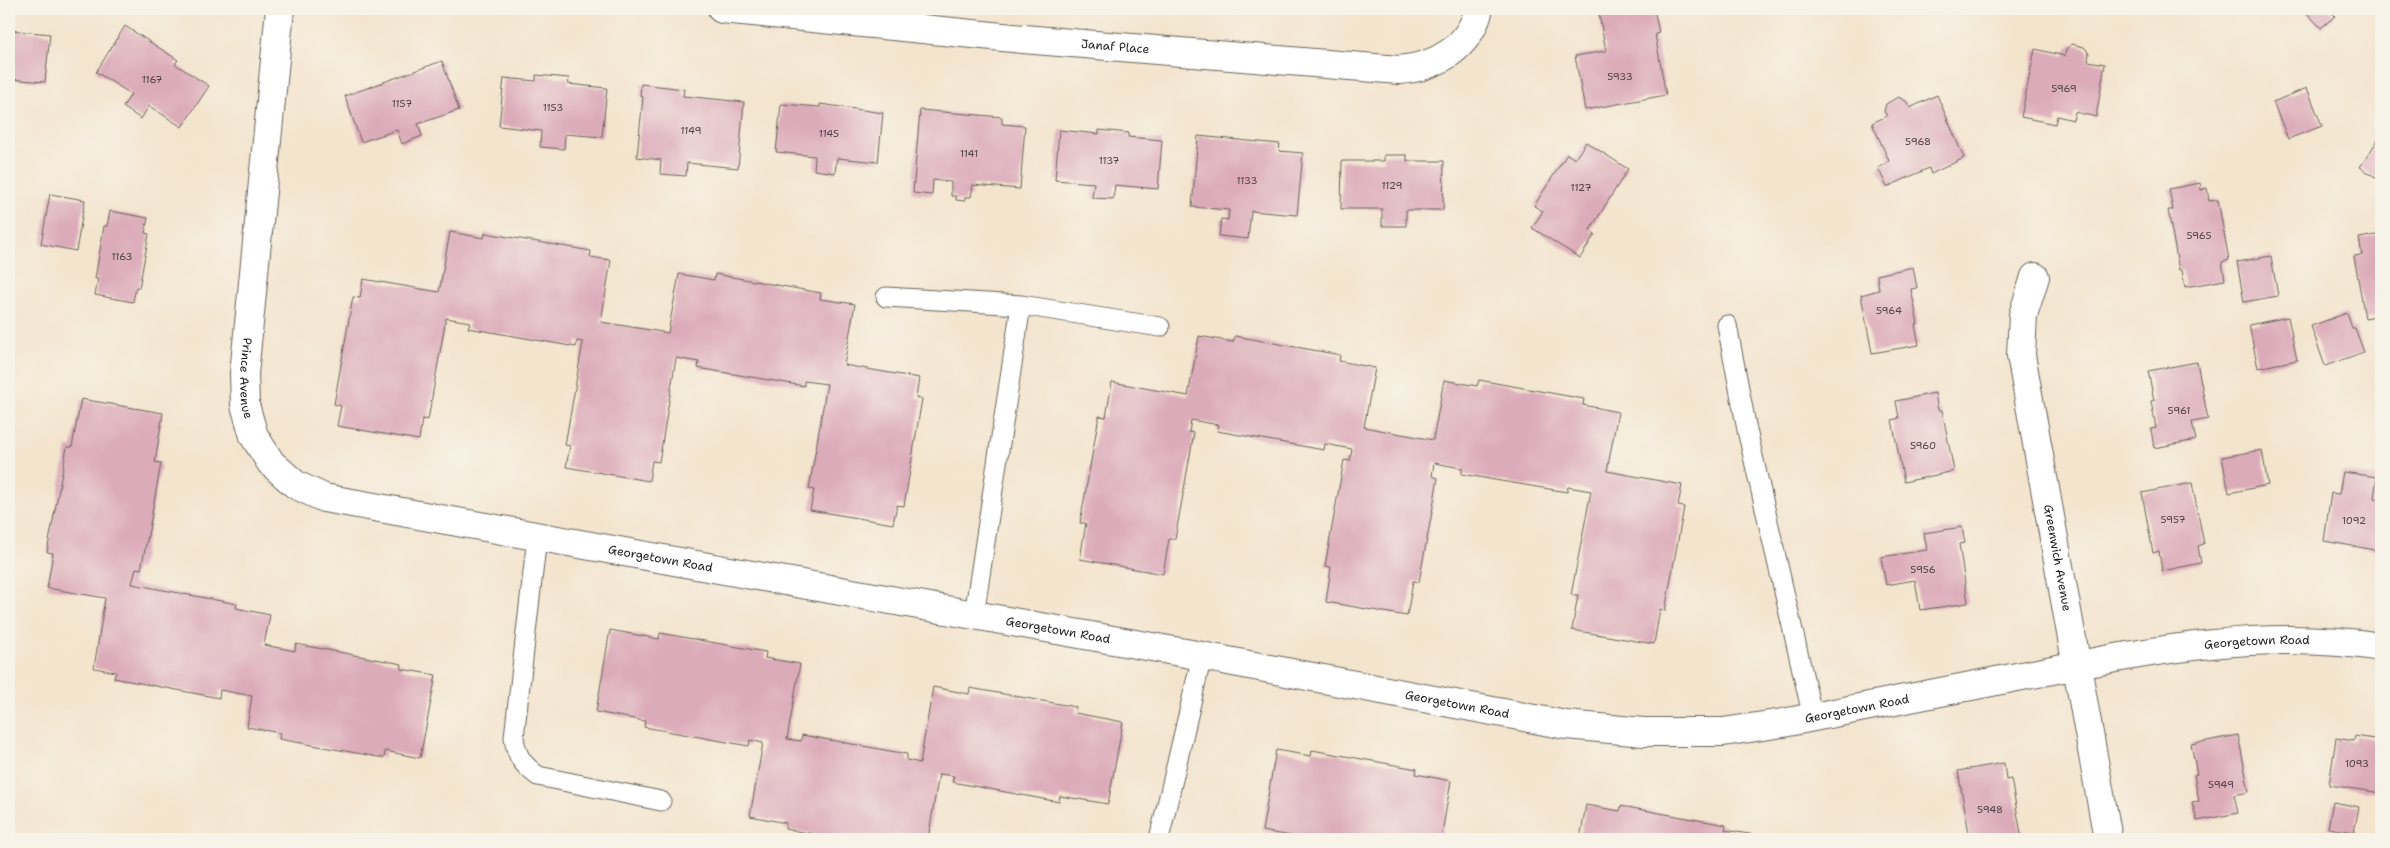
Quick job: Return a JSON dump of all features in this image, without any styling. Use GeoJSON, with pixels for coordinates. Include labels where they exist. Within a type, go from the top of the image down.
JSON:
{"type":"FeatureCollection","features":[{"type":"Feature","properties":{"kind":"street","name":"Prince Avenue"},"geometry":{"type":"LineString","coordinates":[[280,9],[244,374],[245,406],[254,436],[271,463],[296,485],[324,498],[537,537]]}},
{"type":"Feature","properties":{"kind":"street","name":"Janaf Place"},"geometry":{"type":"LineString","coordinates":[[722,9],[1013,38],[1399,70],[1420,68],[1444,58],[1465,38],[1475,24],[1479,9]]}},
{"type":"Feature","properties":{"kind":"street","name":"Greenwich Avenue"},"geometry":{"type":"LineString","coordinates":[[2035,277],[2023,315],[2021,355],[2108,839]]}},
{"type":"Feature","properties":{"kind":"street","name":"Georgetown Road"},"geometry":{"type":"LineString","coordinates":[[537,537],[1202,656],[1585,727],[1644,732],[1723,732],[1813,718],[2172,647],[2256,640],[2340,640],[2381,646]]}},
{"type":"Feature","properties":{"kind":"lane"},"geometry":{"type":"LineString","coordinates":[[886,297],[1021,305],[1160,327]]}},
{"type":"Feature","properties":{"kind":"lane"},"geometry":{"type":"LineString","coordinates":[[974,615],[1021,305]]}},
{"type":"Feature","properties":{"kind":"lane"},"geometry":{"type":"LineString","coordinates":[[1727,325],[1747,430],[1813,718]]}},
{"type":"Feature","properties":{"kind":"lane"},"geometry":{"type":"LineString","coordinates":[[537,537],[514,737],[515,749],[523,765],[538,776],[661,801]]}},
{"type":"Feature","properties":{"kind":"lane"},"geometry":{"type":"LineString","coordinates":[[1159,839],[1202,656]]}},
{"type":"Feature","properties":{"kind":"building"},"geometry":{"type":"Polygon","coordinates":[[[1598,9],[1654,9],[1659,33],[1655,34],[1666,95],[1585,110],[1575,56],[1606,51],[1598,9]]]}},
{"type":"Feature","properties":{"kind":"building"},"geometry":{"type":"Polygon","coordinates":[[[2303,9],[2328,9],[2335,16],[2321,28],[2303,9]]]}},
{"type":"Feature","properties":{"kind":"building"},"geometry":{"type":"Polygon","coordinates":[[[125,26],[178,60],[175,64],[209,86],[182,127],[149,106],[141,119],[123,107],[131,94],[96,72],[125,26]]]}},
{"type":"Feature","properties":{"kind":"building"},"geometry":{"type":"Polygon","coordinates":[[[9,30],[50,34],[45,82],[9,79],[9,30]]]}},
{"type":"Feature","properties":{"kind":"building"},"geometry":{"type":"Polygon","coordinates":[[[2072,44],[2084,47],[2089,53],[2088,61],[2105,64],[2096,117],[2075,112],[2073,120],[2057,116],[2055,124],[2021,117],[2035,49],[2065,56],[2066,49],[2072,44]]]}},
{"type":"Feature","properties":{"kind":"building"},"geometry":{"type":"Polygon","coordinates":[[[442,61],[459,110],[418,124],[422,136],[402,144],[397,130],[361,142],[345,96],[442,61]]]}},
{"type":"Feature","properties":{"kind":"building"},"geometry":{"type":"Polygon","coordinates":[[[536,75],[569,78],[568,84],[607,88],[602,137],[565,134],[564,149],[540,147],[541,131],[499,126],[504,78],[536,81],[536,75]]]}},
{"type":"Feature","properties":{"kind":"building"},"geometry":{"type":"Polygon","coordinates":[[[641,84],[684,89],[683,96],[744,102],[738,168],[687,163],[686,176],[660,174],[661,160],[637,157],[643,97],[640,96],[641,84]]]}},
{"type":"Feature","properties":{"kind":"building"},"geometry":{"type":"Polygon","coordinates":[[[2307,88],[2322,126],[2288,139],[2273,102],[2307,88]]]}},
{"type":"Feature","properties":{"kind":"building"},"geometry":{"type":"Polygon","coordinates":[[[1937,95],[1964,158],[1931,174],[1929,168],[1887,187],[1878,168],[1889,161],[1872,123],[1887,116],[1884,111],[1886,104],[1898,97],[1906,101],[1910,108],[1937,95]]]}},
{"type":"Feature","properties":{"kind":"building"},"geometry":{"type":"Polygon","coordinates":[[[781,104],[820,107],[820,104],[883,113],[878,162],[837,158],[835,173],[814,170],[815,156],[776,152],[781,104]]]}},
{"type":"Feature","properties":{"kind":"building"},"geometry":{"type":"Polygon","coordinates":[[[920,110],[1002,117],[1002,124],[1025,126],[1020,189],[973,185],[971,197],[965,197],[965,201],[956,200],[956,196],[951,196],[951,182],[933,180],[932,195],[913,193],[920,110]]]}},
{"type":"Feature","properties":{"kind":"building"},"geometry":{"type":"Polygon","coordinates":[[[1059,130],[1099,134],[1099,130],[1129,133],[1128,137],[1162,140],[1158,189],[1115,185],[1113,199],[1092,198],[1094,183],[1055,180],[1059,130]]]}},
{"type":"Feature","properties":{"kind":"building"},"geometry":{"type":"Polygon","coordinates":[[[2381,135],[2381,181],[2360,167],[2381,135]]]}},
{"type":"Feature","properties":{"kind":"building"},"geometry":{"type":"Polygon","coordinates":[[[1198,136],[1280,144],[1279,151],[1303,153],[1297,215],[1251,211],[1248,239],[1219,236],[1221,219],[1228,220],[1229,210],[1192,207],[1198,136]]]}},
{"type":"Feature","properties":{"kind":"building"},"geometry":{"type":"Polygon","coordinates":[[[1586,142],[1628,169],[1590,230],[1595,234],[1580,258],[1532,228],[1543,211],[1534,206],[1567,154],[1575,159],[1586,142]]]}},
{"type":"Feature","properties":{"kind":"building"},"geometry":{"type":"Polygon","coordinates":[[[1384,155],[1407,155],[1407,161],[1444,161],[1443,210],[1406,210],[1406,226],[1382,226],[1382,209],[1341,209],[1342,161],[1384,161],[1384,155]]]}},
{"type":"Feature","properties":{"kind":"building"},"geometry":{"type":"Polygon","coordinates":[[[2200,183],[2201,190],[2207,188],[2209,201],[2218,200],[2229,260],[2222,262],[2225,280],[2185,287],[2182,270],[2179,270],[2168,210],[2173,210],[2169,189],[2200,183]]]}},
{"type":"Feature","properties":{"kind":"building"},"geometry":{"type":"Polygon","coordinates":[[[50,194],[85,200],[76,251],[41,244],[50,194]]]}},
{"type":"Feature","properties":{"kind":"building"},"geometry":{"type":"Polygon","coordinates":[[[110,211],[148,218],[145,233],[149,234],[139,288],[136,287],[133,302],[95,295],[98,279],[95,279],[104,226],[107,226],[110,211]]]}},
{"type":"Feature","properties":{"kind":"building"},"geometry":{"type":"Polygon","coordinates":[[[450,232],[484,238],[485,233],[591,251],[590,257],[611,260],[601,322],[668,333],[679,274],[714,280],[715,274],[821,293],[820,299],[855,304],[844,365],[919,378],[916,398],[922,399],[904,506],[897,505],[893,524],[810,510],[814,490],[809,489],[827,384],[804,381],[804,386],[698,368],[699,362],[676,358],[659,462],[652,461],[649,481],[566,467],[570,446],[565,445],[583,342],[577,341],[576,347],[468,328],[470,322],[446,318],[428,420],[422,419],[419,440],[337,426],[341,406],[334,404],[353,297],[360,298],[363,279],[439,292],[450,232]]]}},
{"type":"Feature","properties":{"kind":"building"},"geometry":{"type":"Polygon","coordinates":[[[2381,234],[2381,315],[2365,318],[2354,256],[2362,255],[2359,238],[2381,234]]]}},
{"type":"Feature","properties":{"kind":"building"},"geometry":{"type":"Polygon","coordinates":[[[2271,256],[2278,296],[2244,302],[2237,262],[2271,256]]]}},
{"type":"Feature","properties":{"kind":"building"},"geometry":{"type":"Polygon","coordinates":[[[1913,267],[1917,288],[1911,289],[1918,324],[1915,325],[1919,345],[1872,353],[1861,295],[1879,290],[1877,275],[1913,267]]]}},
{"type":"Feature","properties":{"kind":"building"},"geometry":{"type":"Polygon","coordinates":[[[2347,313],[2364,352],[2325,366],[2311,326],[2347,313]]]}},
{"type":"Feature","properties":{"kind":"building"},"geometry":{"type":"Polygon","coordinates":[[[2288,317],[2297,360],[2258,368],[2249,325],[2288,317]]]}},
{"type":"Feature","properties":{"kind":"building"},"geometry":{"type":"Polygon","coordinates":[[[1199,336],[1233,342],[1235,336],[1340,355],[1339,361],[1375,368],[1364,427],[1433,440],[1444,380],[1477,386],[1479,380],[1584,399],[1583,405],[1618,412],[1607,471],[1682,485],[1678,506],[1684,507],[1665,611],[1660,609],[1654,644],[1572,630],[1578,595],[1571,595],[1591,491],[1568,487],[1567,492],[1495,480],[1462,474],[1462,468],[1434,463],[1432,476],[1438,478],[1419,582],[1413,581],[1407,616],[1326,602],[1331,567],[1325,566],[1344,460],[1350,461],[1352,449],[1325,444],[1324,450],[1217,431],[1219,425],[1191,420],[1189,432],[1194,433],[1175,539],[1169,539],[1163,574],[1080,559],[1086,523],[1080,523],[1099,416],[1106,417],[1112,382],[1188,396],[1199,336]]]}},
{"type":"Feature","properties":{"kind":"building"},"geometry":{"type":"Polygon","coordinates":[[[2197,362],[2208,419],[2192,422],[2196,440],[2154,448],[2151,429],[2156,428],[2151,401],[2154,400],[2148,371],[2197,362]]]}},
{"type":"Feature","properties":{"kind":"building"},"geometry":{"type":"Polygon","coordinates":[[[1935,393],[1938,410],[1942,410],[1954,471],[1904,482],[1892,420],[1899,418],[1896,401],[1935,393]]]}},
{"type":"Feature","properties":{"kind":"building"},"geometry":{"type":"Polygon","coordinates":[[[81,399],[163,413],[155,462],[161,463],[149,530],[141,569],[136,568],[132,584],[237,604],[236,608],[270,615],[264,645],[295,651],[296,644],[402,664],[401,669],[436,675],[420,758],[385,751],[384,758],[279,739],[280,733],[247,727],[252,696],[220,690],[219,698],[114,678],[116,672],[94,668],[105,598],[47,588],[53,553],[47,552],[67,447],[72,447],[81,399]]]}},
{"type":"Feature","properties":{"kind":"building"},"geometry":{"type":"Polygon","coordinates":[[[2262,450],[2268,485],[2229,493],[2222,457],[2262,450]]]}},
{"type":"Feature","properties":{"kind":"building"},"geometry":{"type":"Polygon","coordinates":[[[2343,472],[2377,477],[2374,498],[2381,500],[2381,551],[2324,541],[2331,493],[2339,494],[2343,472]]]}},
{"type":"Feature","properties":{"kind":"building"},"geometry":{"type":"Polygon","coordinates":[[[2192,483],[2204,544],[2198,546],[2201,563],[2162,571],[2159,551],[2153,553],[2142,493],[2192,483]]]}},
{"type":"Feature","properties":{"kind":"building"},"geometry":{"type":"Polygon","coordinates":[[[1962,527],[1965,543],[1959,544],[1968,603],[1920,610],[1915,580],[1886,585],[1881,557],[1927,550],[1924,533],[1962,527]]]}},
{"type":"Feature","properties":{"kind":"building"},"geometry":{"type":"Polygon","coordinates":[[[610,630],[659,639],[660,633],[766,652],[765,658],[800,664],[787,739],[801,741],[802,735],[907,754],[907,760],[920,763],[933,687],[969,694],[970,688],[1076,707],[1075,713],[1123,722],[1108,804],[1060,796],[1059,802],[952,782],[954,776],[939,774],[928,839],[843,839],[785,829],[786,823],[750,816],[763,743],[750,740],[749,746],[644,727],[645,721],[596,712],[610,630]]]}},
{"type":"Feature","properties":{"kind":"building"},"geometry":{"type":"Polygon","coordinates":[[[2238,735],[2249,792],[2234,795],[2238,813],[2197,821],[2192,802],[2199,801],[2194,775],[2197,774],[2191,744],[2238,735]]]}},
{"type":"Feature","properties":{"kind":"building"},"geometry":{"type":"Polygon","coordinates":[[[2355,736],[2381,740],[2381,793],[2329,785],[2336,738],[2354,741],[2355,736]]]}},
{"type":"Feature","properties":{"kind":"building"},"geometry":{"type":"Polygon","coordinates":[[[1276,750],[1311,756],[1312,750],[1417,769],[1416,774],[1451,781],[1441,839],[1297,839],[1297,837],[1262,831],[1276,750]]]}},
{"type":"Feature","properties":{"kind":"building"},"geometry":{"type":"Polygon","coordinates":[[[2004,763],[2006,780],[2011,779],[2022,839],[1970,839],[1958,771],[2004,763]]]}},
{"type":"Feature","properties":{"kind":"building"},"geometry":{"type":"Polygon","coordinates":[[[2333,802],[2359,807],[2354,832],[2328,828],[2333,802]]]}},
{"type":"Feature","properties":{"kind":"building"},"geometry":{"type":"Polygon","coordinates":[[[1586,805],[1620,811],[1621,806],[1726,825],[1725,830],[1761,836],[1760,839],[1580,839],[1586,805]]]}}]}
